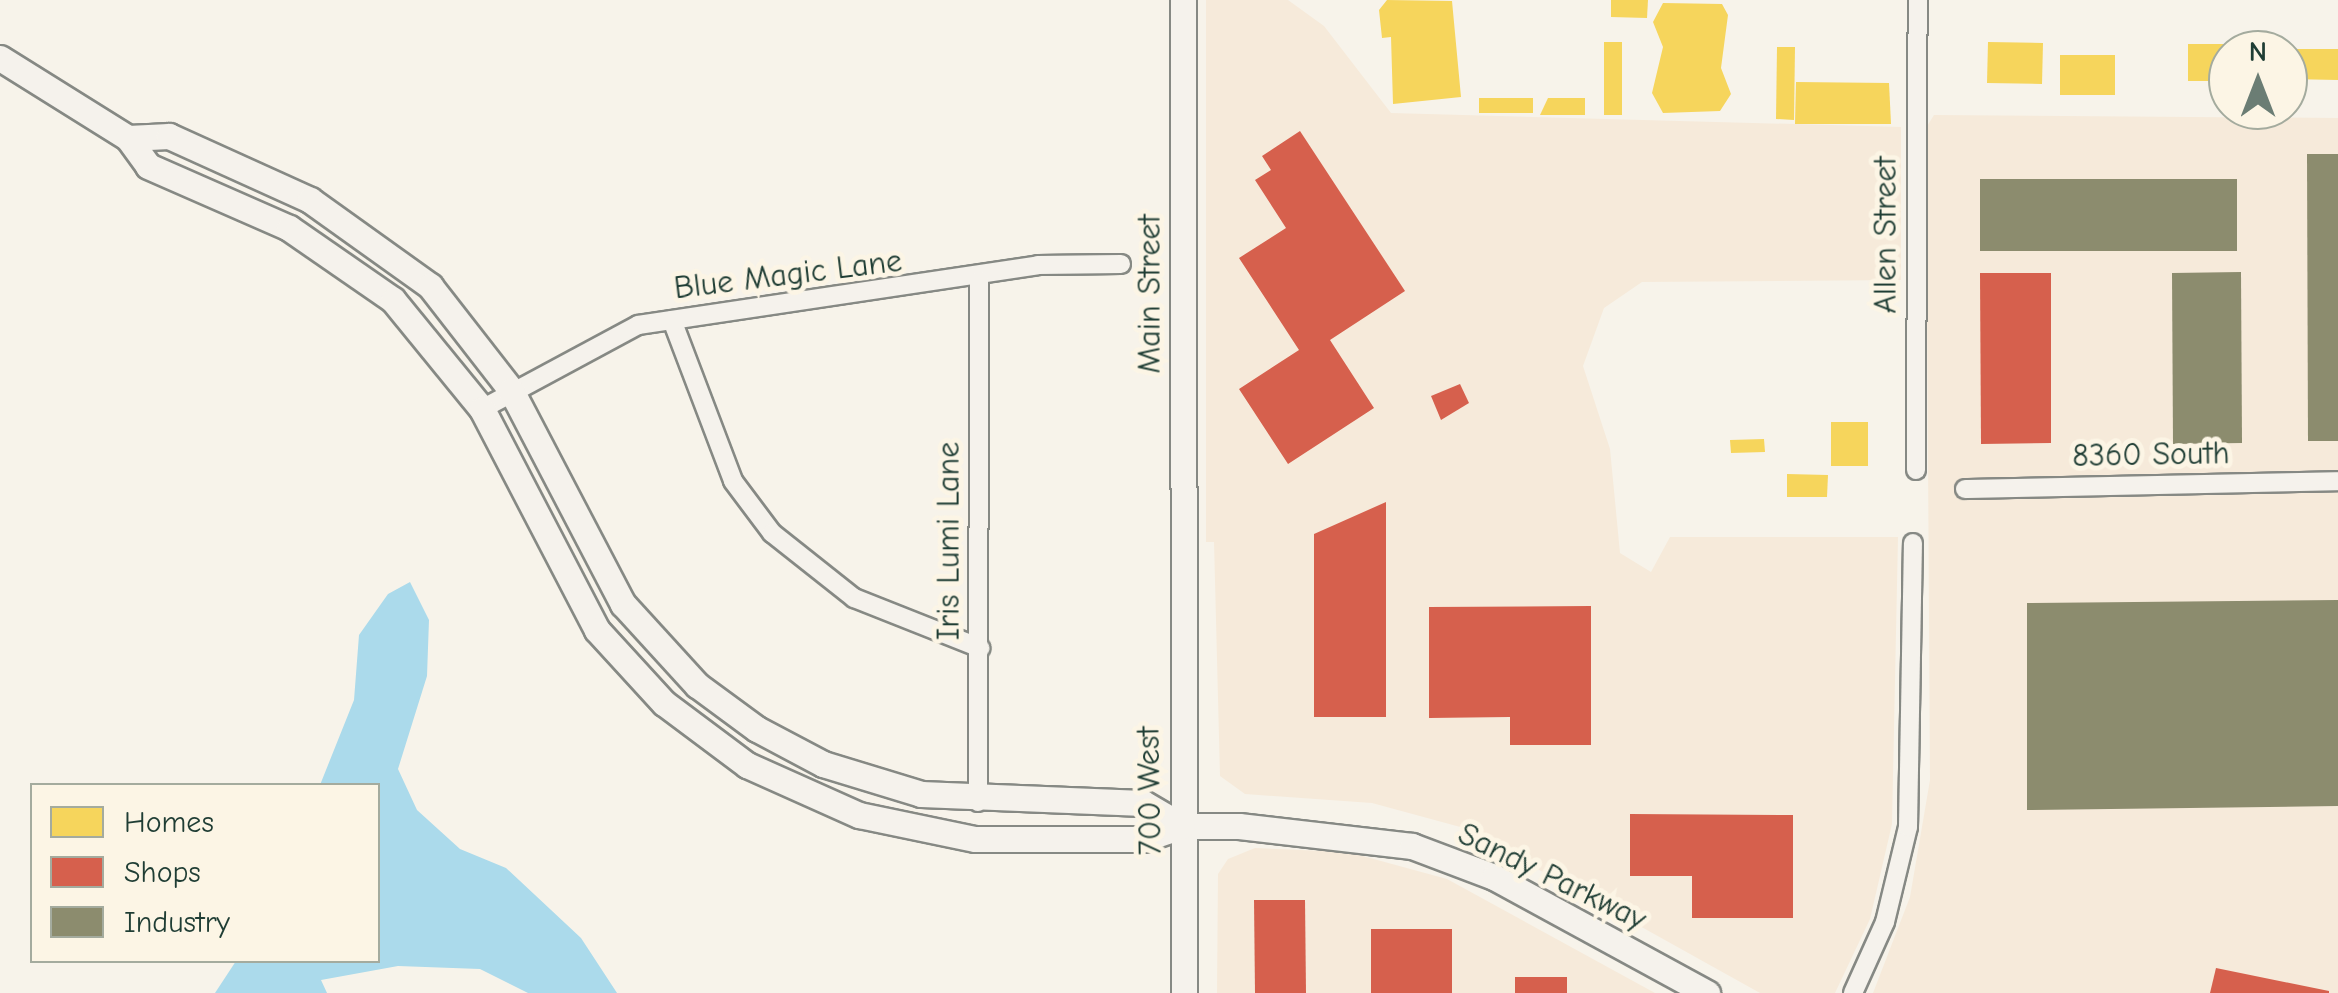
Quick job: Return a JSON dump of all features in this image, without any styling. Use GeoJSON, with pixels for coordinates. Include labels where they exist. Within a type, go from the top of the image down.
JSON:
{"type":"FeatureCollection","features":[{"type":"Feature","properties":{"kind":"main road","name":"Main Street"},"geometry":{"type":"LineString","coordinates":[[1181,588],[1183,0]]}},
{"type":"Feature","properties":{"kind":"main road"},"geometry":{"type":"LineString","coordinates":[[0,58],[128,138],[148,166],[289,228],[370,280],[482,409],[598,630],[664,703],[747,765],[833,806],[938,834],[1144,839],[1182,826]]}},
{"type":"Feature","properties":{"kind":"main road"},"geometry":{"type":"LineString","coordinates":[[128,138],[170,136],[360,229],[440,298],[512,390],[604,576],[697,685],[823,764],[978,802],[1143,803],[1182,826]]}},
{"type":"Feature","properties":{"kind":"main road","name":"700 West"},"geometry":{"type":"LineString","coordinates":[[1181,588],[1184,993]]}},
{"type":"Feature","properties":{"kind":"main road","name":"Sandy Parkway"},"geometry":{"type":"LineString","coordinates":[[1182,826],[1314,829],[1412,846],[1494,877],[1707,993]]}},
{"type":"Feature","properties":{"kind":"street","name":"Allen Street"},"geometry":{"type":"LineString","coordinates":[[1916,470],[1918,0]]}},
{"type":"Feature","properties":{"kind":"street","name":"Blue Magic Lane"},"geometry":{"type":"LineString","coordinates":[[482,409],[604,338],[672,320],[978,280],[1038,265],[1120,264]]}},
{"type":"Feature","properties":{"kind":"street","name":"Iris Lumi Lane"},"geometry":{"type":"LineString","coordinates":[[978,280],[978,802]]}},
{"type":"Feature","properties":{"kind":"street"},"geometry":{"type":"LineString","coordinates":[[672,320],[733,481],[772,533],[854,598],[980,648]]}},
{"type":"Feature","properties":{"kind":"street","name":"8360 South"},"geometry":{"type":"LineString","coordinates":[[1964,489],[2338,482]]}},
{"type":"Feature","properties":{"kind":"street"},"geometry":{"type":"LineString","coordinates":[[1853,993],[1885,922],[1908,827],[1914,543]]}},
{"type":"Feature","properties":{"kind":"shaded area"},"geometry":{"type":"Polygon","coordinates":[[[1206,0],[1288,0],[1324,26],[1391,113],[1901,127],[1901,280],[1642,282],[1604,308],[1583,366],[1610,449],[1620,553],[1651,572],[1670,537],[1898,537],[1892,824],[1870,919],[1835,993],[1760,993],[1464,828],[1372,803],[1245,794],[1220,776],[1214,542],[1206,542],[1206,0]]]}},
{"type":"Feature","properties":{"kind":"shaded area"},"geometry":{"type":"Polygon","coordinates":[[[1934,115],[2208,117],[2208,130],[2308,130],[2308,118],[2338,118],[2338,993],[1873,993],[1910,897],[1930,780],[1926,128],[1934,115]]]}},
{"type":"Feature","properties":{"kind":"shaded area"},"geometry":{"type":"Polygon","coordinates":[[[1255,848],[1348,852],[1447,879],[1655,993],[1217,993],[1218,874],[1228,859],[1255,848]]]}},
{"type":"Feature","properties":{"kind":"water"},"geometry":{"type":"Polygon","coordinates":[[[410,582],[429,620],[427,676],[398,769],[417,810],[460,849],[506,868],[581,938],[617,993],[528,993],[480,969],[398,966],[321,980],[327,993],[215,993],[235,963],[380,963],[380,783],[321,783],[354,700],[359,635],[388,594],[410,582]]]}},
{"type":"Feature","properties":{"kind":"building: Homes"},"geometry":{"type":"Polygon","coordinates":[[[1387,0],[1452,1],[1461,97],[1393,104],[1391,37],[1382,38],[1379,10],[1387,0]]]}},
{"type":"Feature","properties":{"kind":"building: Homes"},"geometry":{"type":"Polygon","coordinates":[[[1611,0],[1648,0],[1647,18],[1611,17],[1611,0]]]}},
{"type":"Feature","properties":{"kind":"building: Homes"},"geometry":{"type":"Polygon","coordinates":[[[1663,3],[1722,4],[1728,15],[1721,68],[1731,94],[1720,111],[1663,113],[1652,93],[1663,47],[1653,22],[1663,3]]]}},
{"type":"Feature","properties":{"kind":"building: Homes"},"geometry":{"type":"Polygon","coordinates":[[[1604,42],[1622,42],[1622,115],[1604,115],[1604,42]]]}},
{"type":"Feature","properties":{"kind":"building: Homes"},"geometry":{"type":"Polygon","coordinates":[[[1988,42],[2043,43],[2042,84],[1987,83],[1988,42]]]}},
{"type":"Feature","properties":{"kind":"building: Homes"},"geometry":{"type":"Polygon","coordinates":[[[2188,44],[2208,44],[2208,81],[2188,81],[2188,44]]]}},
{"type":"Feature","properties":{"kind":"building: Homes"},"geometry":{"type":"Polygon","coordinates":[[[1777,47],[1795,47],[1794,120],[1776,119],[1777,47]]]}},
{"type":"Feature","properties":{"kind":"building: Homes"},"geometry":{"type":"Polygon","coordinates":[[[2308,49],[2338,49],[2338,80],[2308,79],[2308,49]]]}},
{"type":"Feature","properties":{"kind":"building: Homes"},"geometry":{"type":"Polygon","coordinates":[[[2060,55],[2115,55],[2115,95],[2060,95],[2060,55]]]}},
{"type":"Feature","properties":{"kind":"building: Homes"},"geometry":{"type":"Polygon","coordinates":[[[1796,82],[1889,83],[1891,124],[1795,124],[1796,82]]]}},
{"type":"Feature","properties":{"kind":"building: Homes"},"geometry":{"type":"Polygon","coordinates":[[[1479,98],[1533,98],[1533,113],[1479,113],[1479,98]]]}},
{"type":"Feature","properties":{"kind":"building: Homes"},"geometry":{"type":"Polygon","coordinates":[[[1548,98],[1585,98],[1585,115],[1540,115],[1548,98]]]}},
{"type":"Feature","properties":{"kind":"building: Homes"},"geometry":{"type":"Polygon","coordinates":[[[1831,422],[1868,422],[1868,466],[1831,466],[1831,422]]]}},
{"type":"Feature","properties":{"kind":"building: Homes"},"geometry":{"type":"Polygon","coordinates":[[[1764,439],[1765,452],[1731,453],[1730,440],[1764,439]]]}},
{"type":"Feature","properties":{"kind":"building: Homes"},"geometry":{"type":"Polygon","coordinates":[[[1787,474],[1828,475],[1827,497],[1787,497],[1787,474]]]}},
{"type":"Feature","properties":{"kind":"building: Shops"},"geometry":{"type":"Polygon","coordinates":[[[1300,131],[1405,291],[1330,340],[1374,408],[1288,464],[1239,389],[1299,350],[1239,258],[1286,228],[1255,180],[1271,170],[1262,156],[1300,131]]]}},
{"type":"Feature","properties":{"kind":"building: Shops"},"geometry":{"type":"Polygon","coordinates":[[[1980,273],[2051,273],[2051,443],[1981,444],[1980,273]]]}},
{"type":"Feature","properties":{"kind":"building: Shops"},"geometry":{"type":"Polygon","coordinates":[[[1460,384],[1469,403],[1441,420],[1431,396],[1460,384]]]}},
{"type":"Feature","properties":{"kind":"building: Shops"},"geometry":{"type":"Polygon","coordinates":[[[1386,502],[1386,717],[1314,717],[1314,534],[1386,502]]]}},
{"type":"Feature","properties":{"kind":"building: Shops"},"geometry":{"type":"Polygon","coordinates":[[[1591,606],[1591,745],[1510,745],[1510,717],[1429,718],[1429,607],[1591,606]]]}},
{"type":"Feature","properties":{"kind":"building: Shops"},"geometry":{"type":"Polygon","coordinates":[[[1630,814],[1793,815],[1793,918],[1692,918],[1692,876],[1630,876],[1630,814]]]}},
{"type":"Feature","properties":{"kind":"building: Shops"},"geometry":{"type":"Polygon","coordinates":[[[1254,900],[1305,900],[1306,993],[1255,993],[1254,900]]]}},
{"type":"Feature","properties":{"kind":"building: Shops"},"geometry":{"type":"Polygon","coordinates":[[[1371,929],[1452,929],[1452,993],[1371,993],[1371,929]]]}},
{"type":"Feature","properties":{"kind":"building: Shops"},"geometry":{"type":"Polygon","coordinates":[[[2216,968],[2329,991],[2329,993],[2210,993],[2216,968]]]}},
{"type":"Feature","properties":{"kind":"building: Shops"},"geometry":{"type":"Polygon","coordinates":[[[1515,977],[1567,977],[1567,993],[1515,993],[1515,977]]]}},
{"type":"Feature","properties":{"kind":"building: Industry"},"geometry":{"type":"Polygon","coordinates":[[[2307,154],[2338,154],[2338,441],[2308,441],[2307,154]]]}},
{"type":"Feature","properties":{"kind":"building: Industry"},"geometry":{"type":"Polygon","coordinates":[[[1980,179],[2237,179],[2237,251],[1980,251],[1980,179]]]}},
{"type":"Feature","properties":{"kind":"building: Industry"},"geometry":{"type":"Polygon","coordinates":[[[2241,272],[2242,443],[2173,444],[2172,273],[2241,272]]]}},
{"type":"Feature","properties":{"kind":"building: Industry"},"geometry":{"type":"Polygon","coordinates":[[[2338,600],[2338,806],[2027,810],[2027,603],[2338,600]]]}}]}
